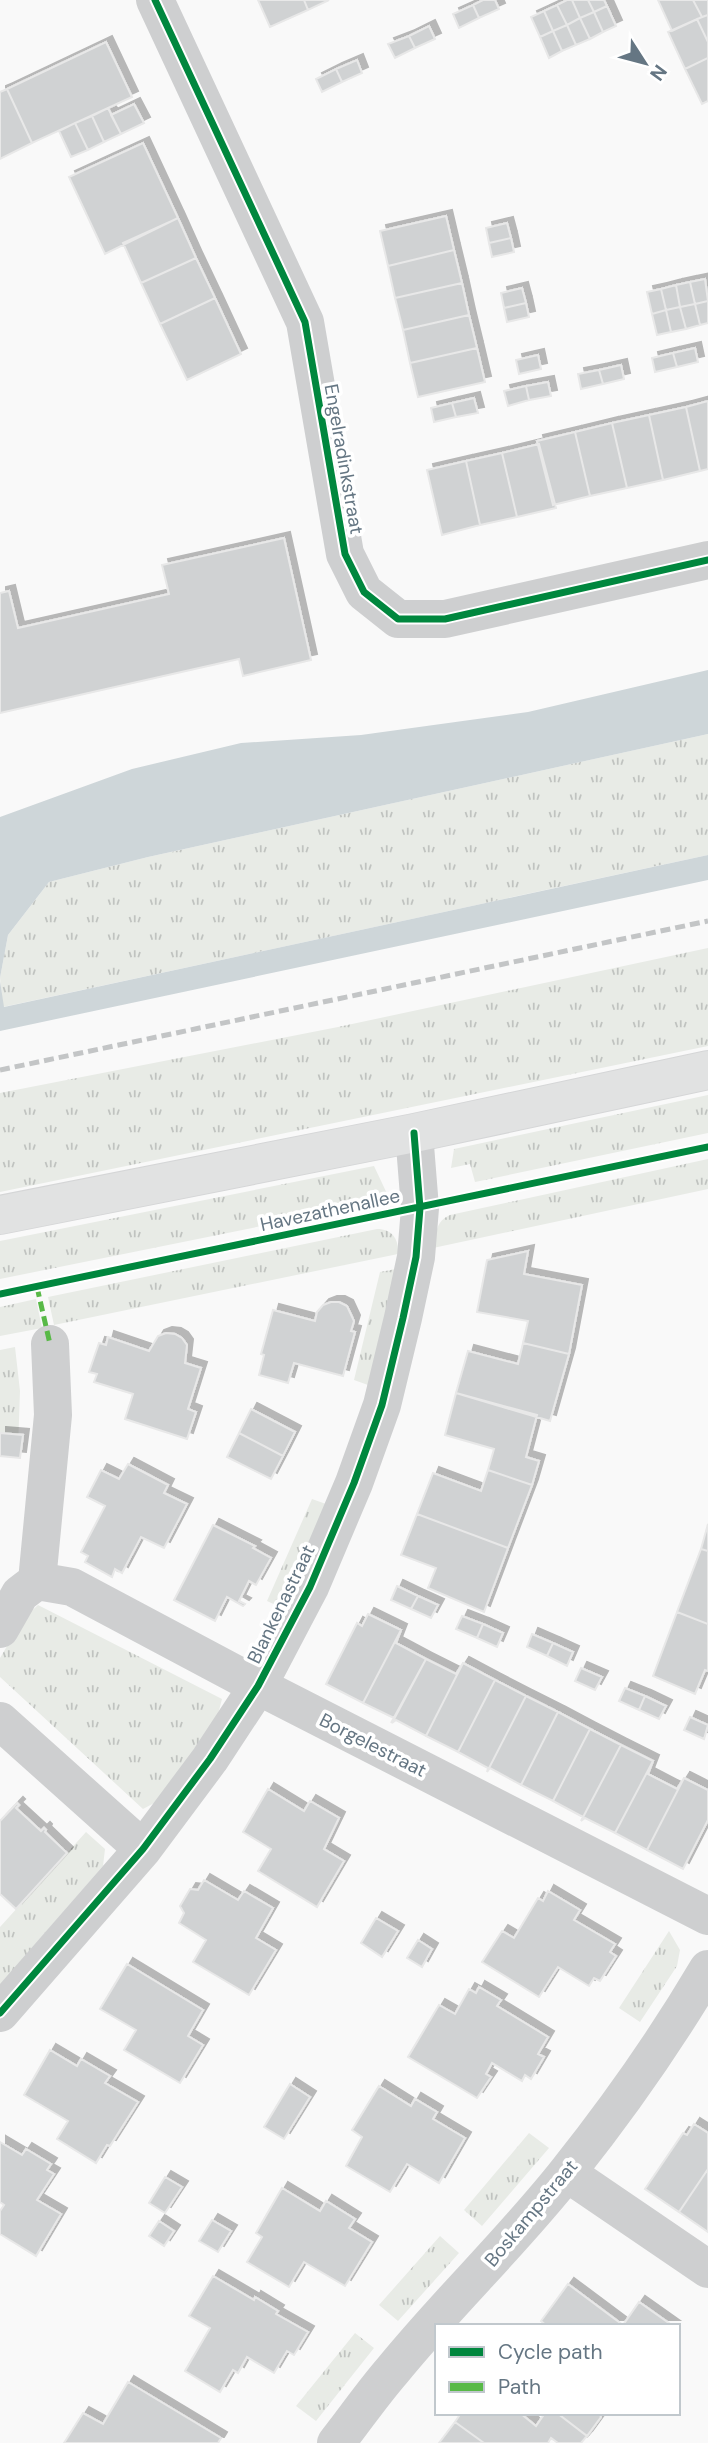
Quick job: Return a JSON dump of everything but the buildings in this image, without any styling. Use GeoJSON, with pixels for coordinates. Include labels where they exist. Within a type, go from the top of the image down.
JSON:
{"type":"FeatureCollection","features":[{"type":"Feature","properties":{"kind":"main road"},"geometry":{"type":"LineString","coordinates":[[0,1215],[414,1133],[708,1070]]}},
{"type":"Feature","properties":{"kind":"street","name":"Engelradinkstraat"},"geometry":{"type":"LineString","coordinates":[[155,0],[305,323],[345,554],[365,592],[398,619],[445,619],[708,560]]}},
{"type":"Feature","properties":{"kind":"street","name":"Blankenastraat"},"geometry":{"type":"LineString","coordinates":[[0,2013],[143,1849],[210,1759],[258,1686],[310,1587],[354,1483],[382,1405],[415,1257],[420,1208],[414,1133]]}},
{"type":"Feature","properties":{"kind":"street"},"geometry":{"type":"LineString","coordinates":[[0,1629],[20,1594],[37,1581],[53,1415],[50,1344]]}},
{"type":"Feature","properties":{"kind":"street","name":"Borgelestraat"},"geometry":{"type":"LineString","coordinates":[[37,1581],[72,1587],[258,1686],[708,1916]]}},
{"type":"Feature","properties":{"kind":"street"},"geometry":{"type":"LineString","coordinates":[[0,1721],[143,1849]]}},
{"type":"Feature","properties":{"kind":"street","name":"Boskampstraat"},"geometry":{"type":"LineString","coordinates":[[336,2443],[392,2370],[482,2272],[567,2173],[627,2093],[708,1969]]}},
{"type":"Feature","properties":{"kind":"street"},"geometry":{"type":"LineString","coordinates":[[567,2173],[708,2269]]}},
{"type":"Feature","properties":{"kind":"green space"},"geometry":{"type":"Polygon","coordinates":[[[708,734],[708,855],[3,1007],[0,978],[8,935],[49,882],[148,857],[708,734]]]}},
{"type":"Feature","properties":{"kind":"green space"},"geometry":{"type":"Polygon","coordinates":[[[708,948],[708,1046],[0,1192],[0,1093],[338,1027],[708,948]]]}},
{"type":"Feature","properties":{"kind":"green space"},"geometry":{"type":"Polygon","coordinates":[[[708,1095],[708,1133],[475,1182],[470,1164],[451,1168],[454,1149],[708,1095]]]}},
{"type":"Feature","properties":{"kind":"green space"},"geometry":{"type":"Polygon","coordinates":[[[708,1159],[708,1189],[433,1248],[439,1224],[450,1215],[708,1159]]]}},
{"type":"Feature","properties":{"kind":"green space"},"geometry":{"type":"Polygon","coordinates":[[[374,1166],[390,1200],[0,1279],[0,1241],[374,1166]]]}},
{"type":"Feature","properties":{"kind":"green space"},"geometry":{"type":"Polygon","coordinates":[[[377,1229],[394,1236],[398,1254],[54,1325],[48,1297],[377,1229]]]}},
{"type":"Feature","properties":{"kind":"green space"},"geometry":{"type":"Polygon","coordinates":[[[396,1269],[368,1385],[354,1380],[380,1272],[396,1269]]]}},
{"type":"Feature","properties":{"kind":"green space"},"geometry":{"type":"Polygon","coordinates":[[[36,1299],[42,1328],[0,1336],[0,1307],[36,1299]]]}},
{"type":"Feature","properties":{"kind":"green space"},"geometry":{"type":"Polygon","coordinates":[[[15,1347],[20,1391],[18,1449],[0,1445],[0,1350],[15,1347]]]}},
{"type":"Feature","properties":{"kind":"green space"},"geometry":{"type":"Polygon","coordinates":[[[312,1499],[326,1504],[280,1607],[267,1601],[312,1499]]]}},
{"type":"Feature","properties":{"kind":"green space"},"geometry":{"type":"Polygon","coordinates":[[[38,1605],[222,1699],[217,1718],[158,1801],[143,1809],[0,1677],[0,1658],[23,1619],[38,1605]]]}},
{"type":"Feature","properties":{"kind":"green space"},"geometry":{"type":"Polygon","coordinates":[[[86,1832],[105,1849],[103,1866],[0,1985],[0,1927],[86,1832]]]}},
{"type":"Feature","properties":{"kind":"green space"},"geometry":{"type":"Polygon","coordinates":[[[669,1931],[680,1950],[677,1966],[640,2022],[619,2008],[669,1931]]]}},
{"type":"Feature","properties":{"kind":"green space"},"geometry":{"type":"Polygon","coordinates":[[[529,2133],[549,2148],[482,2226],[464,2210],[529,2133]]]}},
{"type":"Feature","properties":{"kind":"green space"},"geometry":{"type":"Polygon","coordinates":[[[440,2236],[459,2253],[398,2321],[379,2305],[440,2236]]]}},
{"type":"Feature","properties":{"kind":"green space"},"geometry":{"type":"Polygon","coordinates":[[[355,2333],[374,2348],[316,2421],[296,2406],[355,2333]]]}},
{"type":"Feature","properties":{"kind":"shaded area"},"geometry":{"type":"Polygon","coordinates":[[[708,670],[708,734],[148,857],[49,882],[8,935],[0,978],[0,817],[132,769],[241,743],[361,735],[528,712],[708,670]]]}},
{"type":"Feature","properties":{"kind":"shaded area"},"geometry":{"type":"Polygon","coordinates":[[[708,855],[708,880],[0,1031],[0,981],[4,1007],[708,855]]]}},
{"type":"Feature","properties":{"kind":"railway"},"geometry":{"type":"LineString","coordinates":[[0,1070],[708,921]]}},
{"type":"Feature","properties":{"kind":"marked path"},"geometry":{"type":"LineString","coordinates":[[37,1287],[50,1344]]}},
{"type":"Feature","properties":{"kind":"cycle path"},"geometry":{"type":"LineString","coordinates":[[155,0],[305,322],[345,554],[364,592],[398,619],[445,619],[708,560]]}},
{"type":"Feature","properties":{"kind":"cycle path"},"geometry":{"type":"LineString","coordinates":[[0,2013],[143,1849],[210,1759],[258,1686],[310,1587],[354,1483],[382,1405],[403,1318],[416,1257],[420,1208],[414,1133]]}},
{"type":"Feature","properties":{"kind":"cycle path","name":"Havezathenallee"},"geometry":{"type":"LineString","coordinates":[[0,1294],[708,1147]]}}]}
